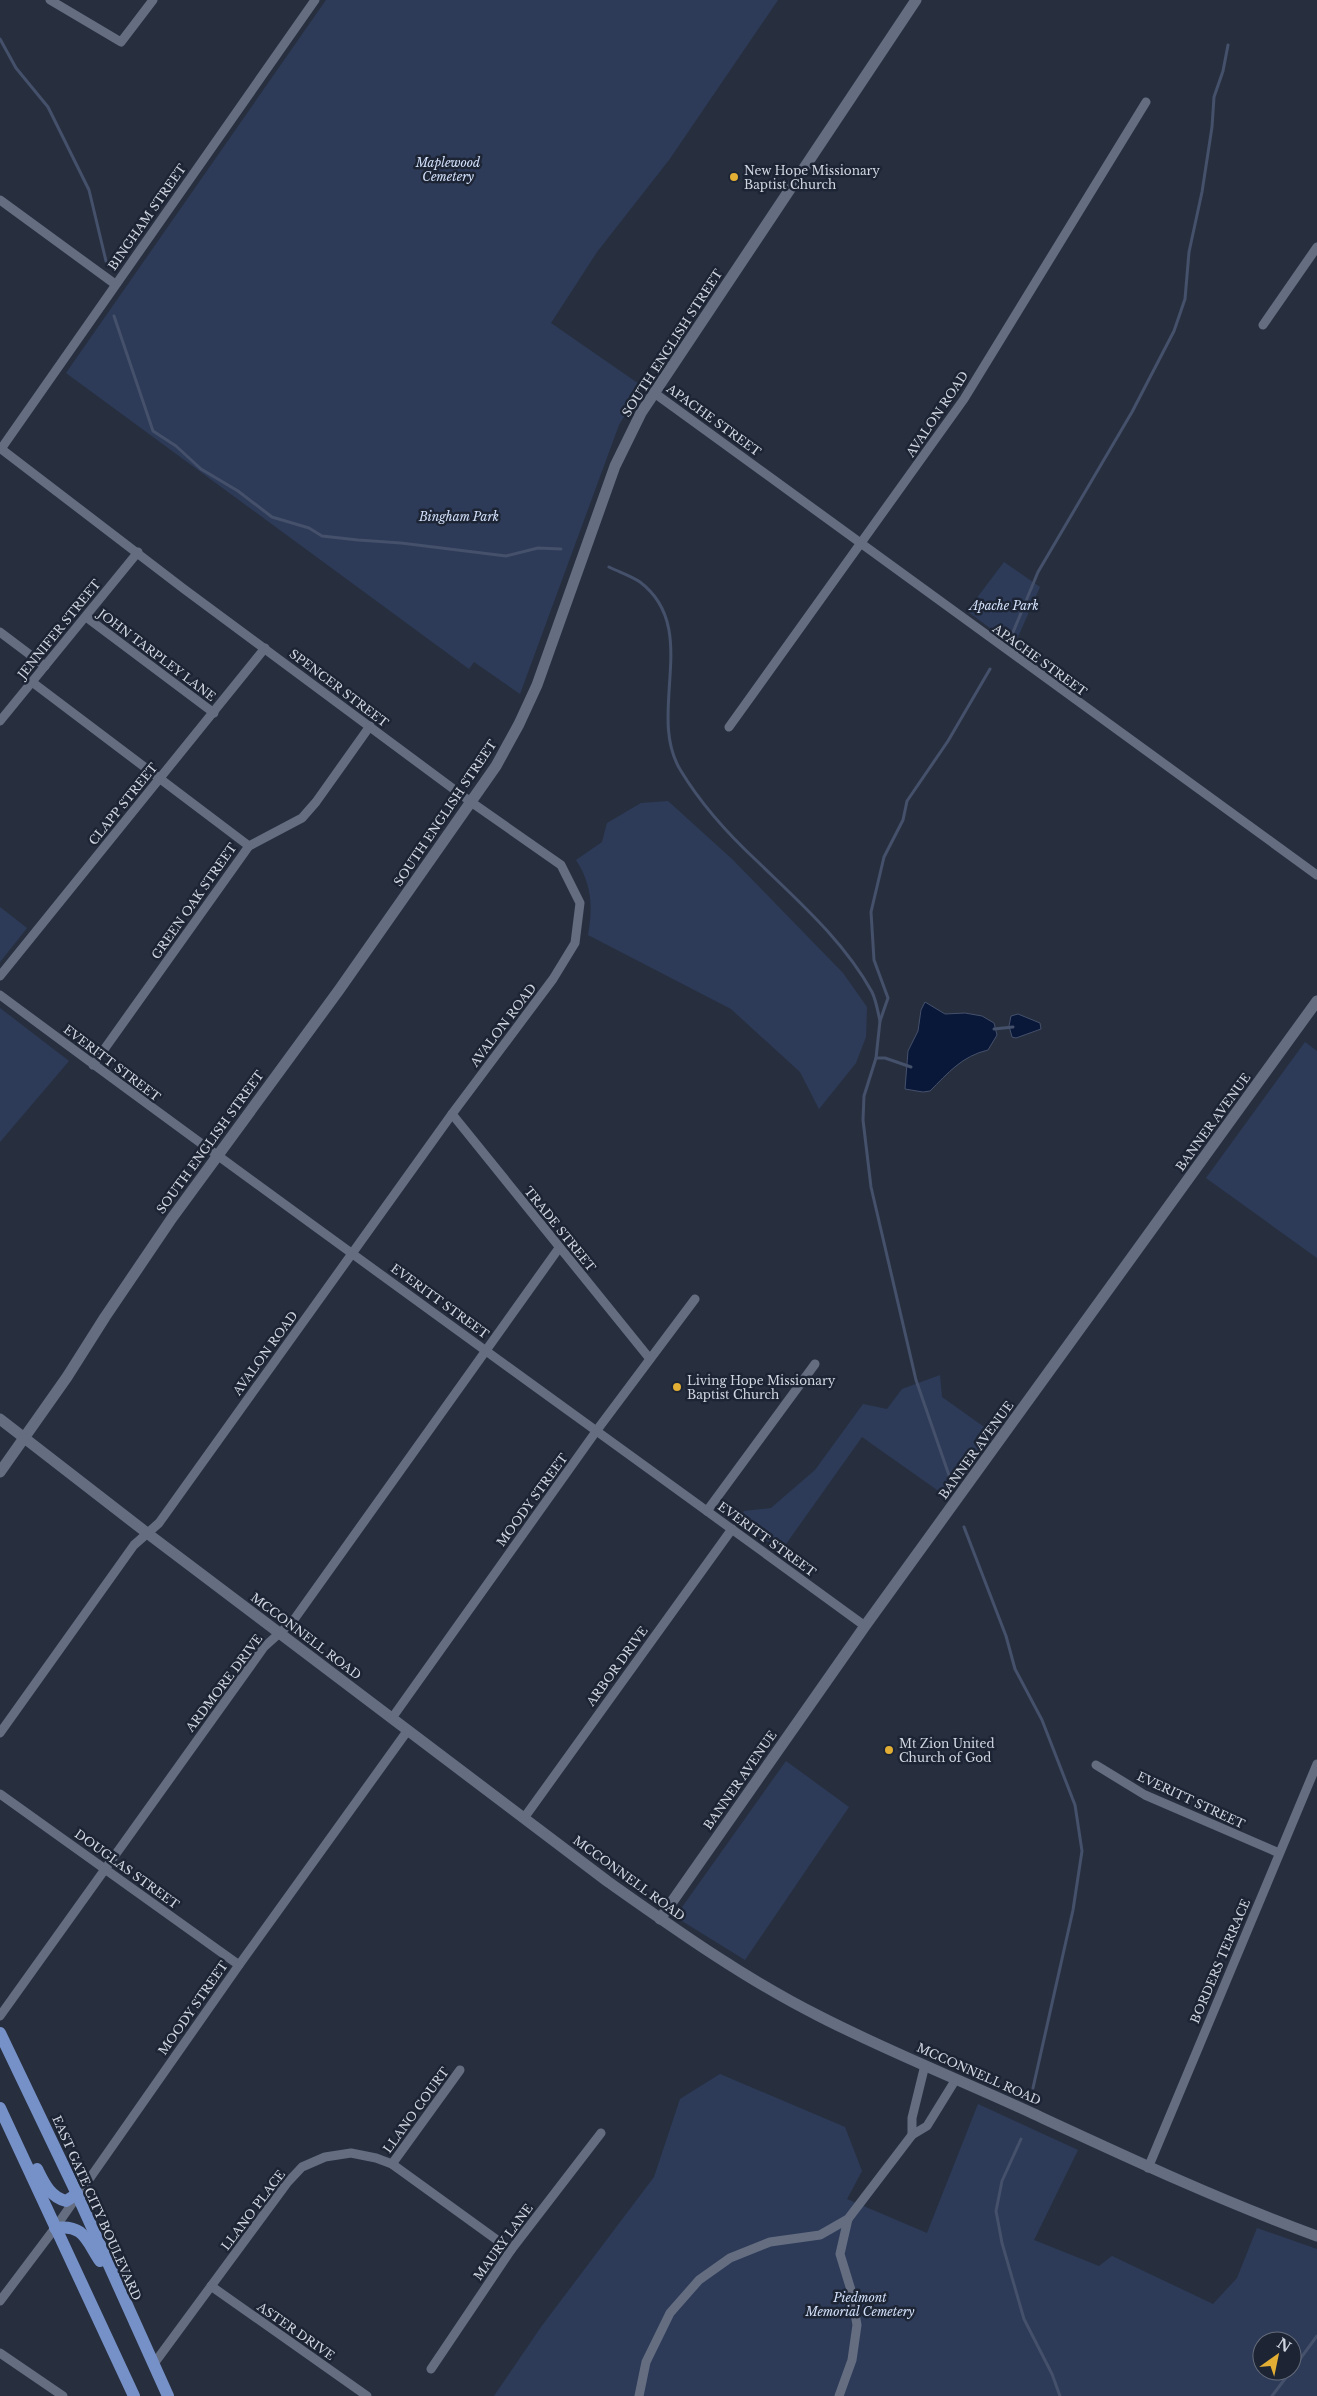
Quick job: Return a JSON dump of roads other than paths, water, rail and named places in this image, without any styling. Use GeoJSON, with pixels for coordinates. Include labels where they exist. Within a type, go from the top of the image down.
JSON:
{"type":"FeatureCollection","features":[{"type":"Feature","properties":{"kind":"main road","name":"EAST GATE CITY BOULEVARD"},"geometry":{"type":"LineString","coordinates":[[0,2033],[77,2194],[168,2396]]}},
{"type":"Feature","properties":{"kind":"main road"},"geometry":{"type":"LineString","coordinates":[[0,2108],[134,2396]]}},
{"type":"Feature","properties":{"kind":"main road"},"geometry":{"type":"LineString","coordinates":[[10,2130],[28,2151],[43,2182],[52,2194],[66,2201],[77,2194]]}},
{"type":"Feature","properties":{"kind":"main road"},"geometry":{"type":"LineString","coordinates":[[55,2228],[71,2227],[80,2230],[119,2290]]}},
{"type":"Feature","properties":{"kind":"street"},"geometry":{"type":"LineString","coordinates":[[50,0],[121,42],[128,36],[153,0]]}},
{"type":"Feature","properties":{"kind":"street","name":"BINGHAM STREET"},"geometry":{"type":"LineString","coordinates":[[1,448],[315,0]]}},
{"type":"Feature","properties":{"kind":"street","name":"SOUTH ENGLISH STREET"},"geometry":{"type":"LineString","coordinates":[[0,1472],[113,1304],[216,1156],[339,990],[471,802],[509,744],[531,698],[615,466],[634,426],[653,392],[916,0]]}},
{"type":"Feature","properties":{"kind":"street","name":"AVALON ROAD"},"geometry":{"type":"LineString","coordinates":[[729,727],[862,544],[964,399],[1146,102]]}},
{"type":"Feature","properties":{"kind":"street"},"geometry":{"type":"LineString","coordinates":[[0,200],[115,284]]}},
{"type":"Feature","properties":{"kind":"street"},"geometry":{"type":"LineString","coordinates":[[1263,325],[1317,247]]}},
{"type":"Feature","properties":{"kind":"street","name":"APACHE STREET"},"geometry":{"type":"LineString","coordinates":[[653,392],[1317,875]]}},
{"type":"Feature","properties":{"kind":"street","name":"SPENCER STREET"},"geometry":{"type":"LineString","coordinates":[[1,448],[471,802],[561,865],[580,903],[575,943],[548,985]]}},
{"type":"Feature","properties":{"kind":"street","name":"JENNIFER STREET"},"geometry":{"type":"LineString","coordinates":[[0,721],[138,552]]}},
{"type":"Feature","properties":{"kind":"street","name":"JOHN TARPLEY LANE"},"geometry":{"type":"LineString","coordinates":[[86,617],[214,713]]}},
{"type":"Feature","properties":{"kind":"street"},"geometry":{"type":"LineString","coordinates":[[0,632],[45,666]]}},
{"type":"Feature","properties":{"kind":"street","name":"CLAPP STREET"},"geometry":{"type":"LineString","coordinates":[[0,976],[265,648]]}},
{"type":"Feature","properties":{"kind":"street"},"geometry":{"type":"LineString","coordinates":[[32,682],[249,846]]}},
{"type":"Feature","properties":{"kind":"street","name":"GREEN OAK STREET"},"geometry":{"type":"LineString","coordinates":[[93,1065],[249,846],[302,818],[316,802],[370,726]]}},
{"type":"Feature","properties":{"kind":"street","name":"AVALON ROAD"},"geometry":{"type":"LineString","coordinates":[[0,1733],[134,1545],[159,1523],[351,1253],[548,985]]}},
{"type":"Feature","properties":{"kind":"street","name":"EVERITT STREET"},"geometry":{"type":"LineString","coordinates":[[0,995],[216,1156],[486,1349],[865,1626]]}},
{"type":"Feature","properties":{"kind":"street","name":"BANNER AVENUE"},"geometry":{"type":"LineString","coordinates":[[660,1919],[865,1626],[1317,1001]]}},
{"type":"Feature","properties":{"kind":"street","name":"TRADE STREET"},"geometry":{"type":"LineString","coordinates":[[452,1114],[558,1248],[650,1359]]}},
{"type":"Feature","properties":{"kind":"street","name":"ARDMORE DRIVE"},"geometry":{"type":"LineString","coordinates":[[0,2016],[104,1868],[264,1647],[292,1621],[558,1248]]}},
{"type":"Feature","properties":{"kind":"street","name":"MOODY STREET"},"geometry":{"type":"LineString","coordinates":[[392,1718],[597,1430],[695,1299]]}},
{"type":"Feature","properties":{"kind":"street"},"geometry":{"type":"LineString","coordinates":[[707,1512],[815,1364]]}},
{"type":"Feature","properties":{"kind":"street","name":"MCCONNELL ROAD"},"geometry":{"type":"LineString","coordinates":[[0,1419],[147,1533],[607,1881],[660,1919],[782,1996],[859,2036],[1148,2168],[1246,2210],[1317,2236]]}},
{"type":"Feature","properties":{"kind":"street","name":"ARBOR DRIVE"},"geometry":{"type":"LineString","coordinates":[[524,1818],[732,1529]]}},
{"type":"Feature","properties":{"kind":"street","name":"MOODY STREET"},"geometry":{"type":"LineString","coordinates":[[0,2301],[55,2228],[239,1965],[408,1730]]}},
{"type":"Feature","properties":{"kind":"street","name":"BORDERS TERRACE"},"geometry":{"type":"LineString","coordinates":[[1148,2168],[1317,1764]]}},
{"type":"Feature","properties":{"kind":"street","name":"EVERITT STREET"},"geometry":{"type":"LineString","coordinates":[[1096,1765],[1145,1795],[1279,1853]]}},
{"type":"Feature","properties":{"kind":"street","name":"DOUGLAS STREET"},"geometry":{"type":"LineString","coordinates":[[0,1794],[239,1965]]}},
{"type":"Feature","properties":{"kind":"street"},"geometry":{"type":"LineString","coordinates":[[912,2135],[912,2118],[925,2065]]}},
{"type":"Feature","properties":{"kind":"street","name":"LLANO COURT"},"geometry":{"type":"LineString","coordinates":[[392,2164],[460,2070]]}},
{"type":"Feature","properties":{"kind":"street"},"geometry":{"type":"LineString","coordinates":[[638,2396],[646,2362],[670,2313],[699,2280],[730,2258],[770,2242],[820,2235],[848,2219],[912,2135],[926,2126],[956,2079]]}},
{"type":"Feature","properties":{"kind":"street","name":"MAURY LANE"},"geometry":{"type":"LineString","coordinates":[[431,2369],[511,2250],[601,2133]]}},
{"type":"Feature","properties":{"kind":"street","name":"LLANO PLACE"},"geometry":{"type":"LineString","coordinates":[[153,2365],[287,2182],[302,2168],[325,2157],[351,2153],[392,2164],[511,2250]]}},
{"type":"Feature","properties":{"kind":"street"},"geometry":{"type":"LineString","coordinates":[[839,2396],[852,2360],[857,2325],[851,2290],[840,2254],[848,2219]]}},
{"type":"Feature","properties":{"kind":"street","name":"ASTER DRIVE"},"geometry":{"type":"LineString","coordinates":[[212,2286],[367,2396]]}},
{"type":"Feature","properties":{"kind":"street"},"geometry":{"type":"LineString","coordinates":[[0,2353],[63,2396]]}},
{"type":"Feature","properties":{"kind":"waterway"},"geometry":{"type":"LineString","coordinates":[[0,39],[16,68],[48,107],[89,190],[106,261]]}},
{"type":"Feature","properties":{"kind":"waterway"},"geometry":{"type":"LineString","coordinates":[[1009,642],[1038,572],[1132,412],[1174,331],[1185,299],[1189,252],[1202,192],[1212,127],[1214,97],[1223,71],[1228,45]]}},
{"type":"Feature","properties":{"kind":"waterway"},"geometry":{"type":"LineString","coordinates":[[114,316],[153,431],[176,446],[201,469],[238,491],[272,517],[309,528],[322,536],[358,540],[401,543],[506,556],[538,548],[561,549]]}},
{"type":"Feature","properties":{"kind":"waterway"},"geometry":{"type":"LineString","coordinates":[[609,567],[640,582],[658,601],[668,623],[671,647],[668,724],[671,748],[681,771],[706,807],[726,830],[789,891],[848,955],[872,992],[880,1021]]}},
{"type":"Feature","properties":{"kind":"waterway"},"geometry":{"type":"LineString","coordinates":[[951,1481],[916,1380],[871,1187],[863,1120],[864,1096],[876,1058],[880,1021],[888,998],[874,960],[871,912],[884,857],[903,820],[907,801],[948,741],[990,669]]}},
{"type":"Feature","properties":{"kind":"waterway"},"geometry":{"type":"LineString","coordinates":[[994,1029],[1013,1027]]}},
{"type":"Feature","properties":{"kind":"waterway"},"geometry":{"type":"LineString","coordinates":[[876,1058],[885,1058],[911,1067]]}},
{"type":"Feature","properties":{"kind":"waterway"},"geometry":{"type":"LineString","coordinates":[[964,1527],[1006,1636],[1015,1669],[1042,1720],[1075,1805],[1082,1851],[1073,1910],[1033,2088]]}},
{"type":"Feature","properties":{"kind":"waterway"},"geometry":{"type":"LineString","coordinates":[[1021,2139],[1002,2181],[996,2211],[1002,2243],[1024,2319],[1052,2374],[1060,2396]]}},
{"type":"Feature","properties":{"kind":"waterway"},"geometry":{"type":"LineString","coordinates":[[1302,2356],[1317,2336]]}},
{"type":"Feature","properties":{"kind":"waterway"},"geometry":{"type":"LineString","coordinates":[[1272,2396],[1283,2381]]}},
{"type":"Feature","properties":{"kind":"place","name":"New Hope Missionary Baptist Church"},"geometry":{"type":"Point","coordinates":[734,177]}},
{"type":"Feature","properties":{"kind":"place","name":"Living Hope Missionary Baptist Church"},"geometry":{"type":"Point","coordinates":[677,1387]}},
{"type":"Feature","properties":{"kind":"place","name":"Mt Zion United Church of God"},"geometry":{"type":"Point","coordinates":[889,1750]}},
{"type":"Feature","properties":{"kind":"park label","name":"Maplewood Cemetery"},"geometry":{"type":"Point","coordinates":[448,169]}},
{"type":"Feature","properties":{"kind":"park label","name":"Bingham Park"},"geometry":{"type":"Point","coordinates":[459,516]}},
{"type":"Feature","properties":{"kind":"park label","name":"Apache Park"},"geometry":{"type":"Point","coordinates":[1004,605]}},
{"type":"Feature","properties":{"kind":"park label","name":"Piedmont Memorial Cemetery"},"geometry":{"type":"Point","coordinates":[860,2304]}}]}
